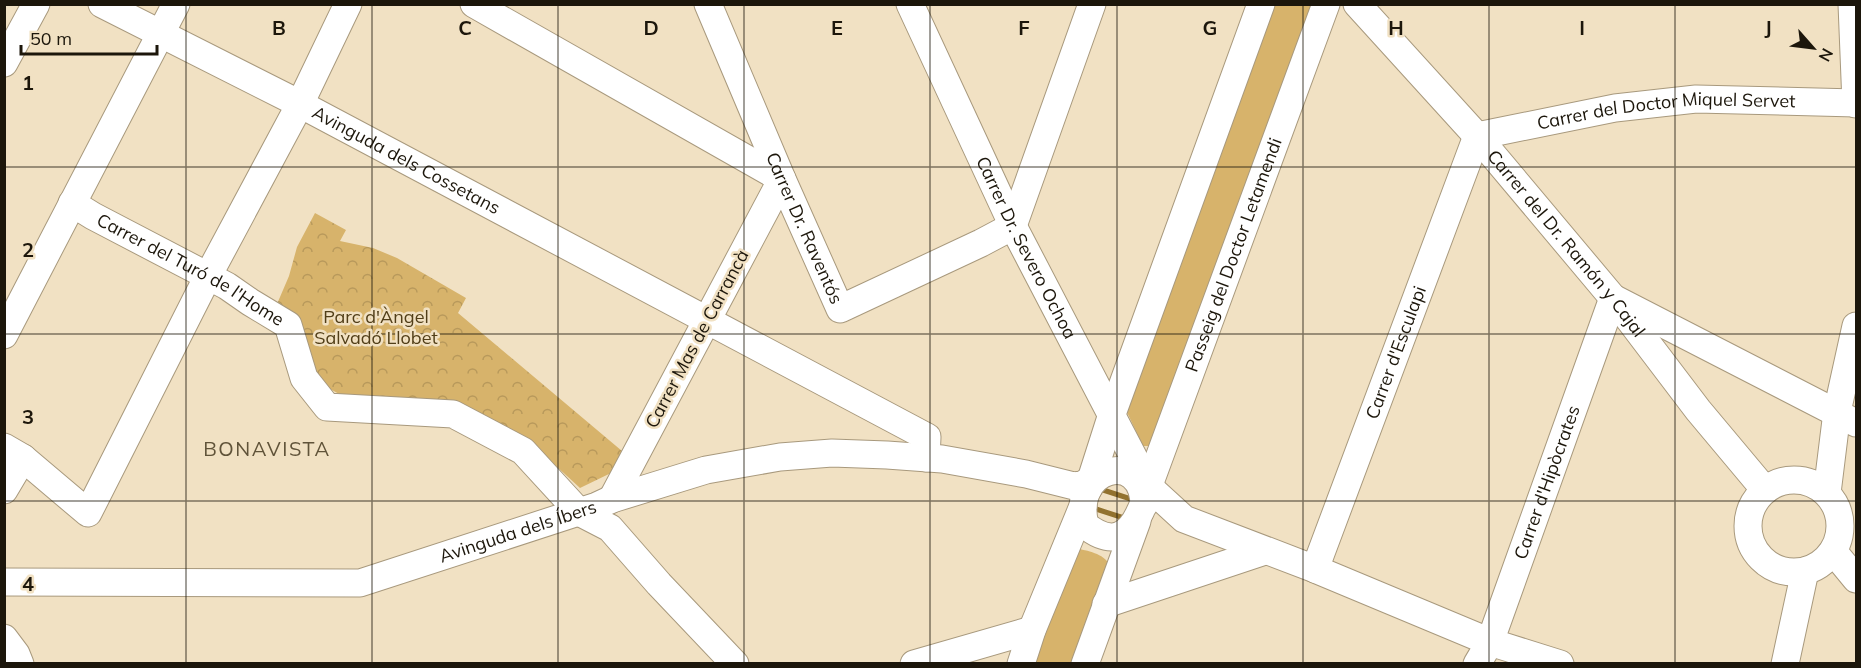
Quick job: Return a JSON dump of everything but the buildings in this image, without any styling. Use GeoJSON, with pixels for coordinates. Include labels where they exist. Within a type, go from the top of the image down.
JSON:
{"type":"FeatureCollection","features":[{"type":"Feature","properties":{"kind":"street"},"geometry":{"type":"LineString","coordinates":[[4,63],[36,4]]}},
{"type":"Feature","properties":{"kind":"street","name":"Avinguda dels Cossetans"},"geometry":{"type":"LineString","coordinates":[[102,4],[300,104],[927,437],[926,458]]}},
{"type":"Feature","properties":{"kind":"street"},"geometry":{"type":"LineString","coordinates":[[4,335],[176,4]]}},
{"type":"Feature","properties":{"kind":"street"},"geometry":{"type":"LineString","coordinates":[[4,490],[14,453],[88,513],[208,276],[300,104],[348,4]]}},
{"type":"Feature","properties":{"kind":"street"},"geometry":{"type":"LineString","coordinates":[[474,4],[782,179]]}},
{"type":"Feature","properties":{"kind":"street","name":"Carrer Dr. Raventós"},"geometry":{"type":"LineString","coordinates":[[708,4],[840,309],[1013,226]]}},
{"type":"Feature","properties":{"kind":"street","name":"Carrer Dr. Severo Ochoa"},"geometry":{"type":"LineString","coordinates":[[910,4],[1013,226],[1112,414],[1138,507]]}},
{"type":"Feature","properties":{"kind":"street"},"geometry":{"type":"LineString","coordinates":[[1013,226],[1092,4]]}},
{"type":"Feature","properties":{"kind":"street"},"geometry":{"type":"LineString","coordinates":[[1021,663],[1032,630],[1088,498],[1112,414],[1261,4]]}},
{"type":"Feature","properties":{"kind":"street","name":"Passeig del Doctor Letamendi"},"geometry":{"type":"LineString","coordinates":[[1085,663],[1138,507],[1326,4]]}},
{"type":"Feature","properties":{"kind":"street","name":"Carrer del Dr. Ramón y Cajal"},"geometry":{"type":"LineString","coordinates":[[1357,4],[1478,136],[1613,298],[1698,410],[1765,490]]}},
{"type":"Feature","properties":{"kind":"street"},"geometry":{"type":"LineString","coordinates":[[1852,4],[1857,104]]}},
{"type":"Feature","properties":{"kind":"street","name":"Carrer del Doctor Miquel Servet"},"geometry":{"type":"LineString","coordinates":[[1478,136],[1615,108],[1696,99],[1857,104]]}},
{"type":"Feature","properties":{"kind":"street","name":"Carrer d'Esculapi"},"geometry":{"type":"LineString","coordinates":[[1316,569],[1478,136]]}},
{"type":"Feature","properties":{"kind":"street","name":"Carrer Mas de Carrancà"},"geometry":{"type":"LineString","coordinates":[[612,499],[782,179]]}},
{"type":"Feature","properties":{"kind":"street","name":"Carrer del Turó de l'Home"},"geometry":{"type":"LineString","coordinates":[[72,203],[208,276],[288,325],[304,378],[327,407],[453,414],[523,451],[579,512],[610,528],[659,584],[735,663]]}},
{"type":"Feature","properties":{"kind":"street"},"geometry":{"type":"LineString","coordinates":[[1613,298],[1847,417]]}},
{"type":"Feature","properties":{"kind":"street","name":"Carrer d'Hipòcrates"},"geometry":{"type":"LineString","coordinates":[[1484,653],[1613,298]]}},
{"type":"Feature","properties":{"kind":"street"},"geometry":{"type":"LineString","coordinates":[[1827,493],[1847,417],[1857,326]]}},
{"type":"Feature","properties":{"kind":"street","name":"Avinguda dels Íbers"},"geometry":{"type":"LineString","coordinates":[[4,582],[360,584],[612,499],[706,470],[780,457],[831,453],[942,459],[1026,474],[1074,486],[1082,485],[1088,498],[1110,471],[1121,471],[1138,507]]}},
{"type":"Feature","properties":{"kind":"street"},"geometry":{"type":"LineString","coordinates":[[1026,474],[1088,498]]}},
{"type":"Feature","properties":{"kind":"street"},"geometry":{"type":"LineString","coordinates":[[1798,479],[1814,483],[1827,493],[1835,504],[1840,519],[1839,536],[1833,551],[1820,564],[1805,571],[1790,573],[1774,568],[1761,559],[1751,546],[1747,528],[1749,512],[1756,498],[1782,480],[1798,479]]}},
{"type":"Feature","properties":{"kind":"street"},"geometry":{"type":"LineString","coordinates":[[1088,498],[1094,533],[1105,537],[1119,536],[1138,507]]}},
{"type":"Feature","properties":{"kind":"street"},"geometry":{"type":"LineString","coordinates":[[1138,507],[1147,520],[1184,519]]}},
{"type":"Feature","properties":{"kind":"street"},"geometry":{"type":"LineString","coordinates":[[1138,507],[1184,519],[1316,569],[1484,653],[1560,663]]}},
{"type":"Feature","properties":{"kind":"street"},"geometry":{"type":"LineString","coordinates":[[1106,604],[1265,550]]}},
{"type":"Feature","properties":{"kind":"street"},"geometry":{"type":"LineString","coordinates":[[1833,551],[1857,579]]}},
{"type":"Feature","properties":{"kind":"street"},"geometry":{"type":"LineString","coordinates":[[1785,663],[1805,571]]}},
{"type":"Feature","properties":{"kind":"street"},"geometry":{"type":"LineString","coordinates":[[914,663],[1032,630]]}},
{"type":"Feature","properties":{"kind":"street"},"geometry":{"type":"LineString","coordinates":[[4,638],[20,663]]}},
{"type":"Feature","properties":{"kind":"green space"},"geometry":{"type":"Polygon","coordinates":[[[1272,5],[1319,5],[1149,446],[1143,446],[1125,408],[1272,5]]]}},
{"type":"Feature","properties":{"kind":"green space","name":"Parc d'Àngel Salvadó Llobet"},"geometry":{"type":"Polygon","coordinates":[[[315,213],[346,230],[340,241],[373,248],[397,258],[466,298],[458,313],[622,451],[611,473],[580,488],[530,442],[341,395],[321,384],[277,304],[289,276],[297,247],[315,213]]]}},
{"type":"Feature","properties":{"kind":"green space"},"geometry":{"type":"Polygon","coordinates":[[[1075,548],[1099,555],[1110,565],[1075,663],[1032,664],[1075,548]]]}},
{"type":"Feature","properties":{"kind":"waterway"},"geometry":{"type":"LineString","coordinates":[[1100,489],[1134,500]]}},
{"type":"Feature","properties":{"kind":"waterway"},"geometry":{"type":"LineString","coordinates":[[1090,507],[1127,519]]}},
{"type":"Feature","properties":{"kind":"district","name":"BONAVISTA"},"geometry":{"type":"Point","coordinates":[267,449]}}]}
